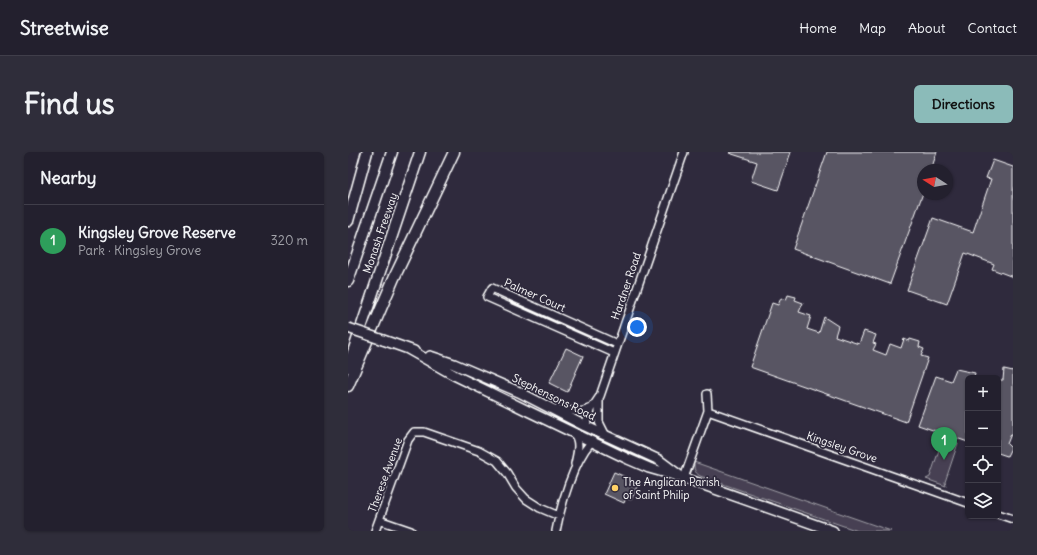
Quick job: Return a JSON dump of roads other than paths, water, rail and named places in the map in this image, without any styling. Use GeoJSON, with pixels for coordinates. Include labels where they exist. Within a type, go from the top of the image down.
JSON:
{"type":"FeatureCollection","features":[{"type":"Feature","properties":{"kind":"highway"},"geometry":{"type":"LineString","coordinates":[[348,221],[367,152]]}},
{"type":"Feature","properties":{"kind":"highway","name":"Monash Freeway"},"geometry":{"type":"LineString","coordinates":[[348,281],[392,152]]}},
{"type":"Feature","properties":{"kind":"highway","name":"Monash Freeway"},"geometry":{"type":"LineString","coordinates":[[348,366],[420,152]]}},
{"type":"Feature","properties":{"kind":"highway"},"geometry":{"type":"LineString","coordinates":[[348,386],[394,278],[454,152]]}},
{"type":"Feature","properties":{"kind":"main road","name":"Stephensons Road"},"geometry":{"type":"LineString","coordinates":[[348,328],[454,364],[519,392],[585,426],[659,460],[684,478]]}},
{"type":"Feature","properties":{"kind":"main road","name":"Stephensons Road"},"geometry":{"type":"LineString","coordinates":[[408,349],[454,374],[574,434],[650,468],[684,478],[833,531]]}},
{"type":"Feature","properties":{"kind":"main road"},"geometry":{"type":"LineString","coordinates":[[585,426],[591,442]]}},
{"type":"Feature","properties":{"kind":"street","name":"Hardner Road"},"geometry":{"type":"LineString","coordinates":[[585,426],[592,408],[600,396],[684,152]]}},
{"type":"Feature","properties":{"kind":"street","name":"Palmer Court"},"geometry":{"type":"LineString","coordinates":[[614,353],[487,297],[492,288],[618,344]]}},
{"type":"Feature","properties":{"kind":"street"},"geometry":{"type":"LineString","coordinates":[[537,320],[542,311]]}},
{"type":"Feature","properties":{"kind":"street"},"geometry":{"type":"LineString","coordinates":[[684,478],[708,411],[707,394]]}},
{"type":"Feature","properties":{"kind":"street"},"geometry":{"type":"LineString","coordinates":[[600,396],[598,420],[606,436]]}},
{"type":"Feature","properties":{"kind":"street"},"geometry":{"type":"LineString","coordinates":[[553,409],[581,412],[592,408]]}},
{"type":"Feature","properties":{"kind":"street","name":"Kingsley Grove"},"geometry":{"type":"LineString","coordinates":[[708,411],[965,502]]}},
{"type":"Feature","properties":{"kind":"street","name":"Therese Avenue"},"geometry":{"type":"LineString","coordinates":[[375,531],[408,440],[414,432],[424,432],[479,452],[496,461],[526,499],[540,508],[559,516]]}},
{"type":"Feature","properties":{"kind":"street"},"geometry":{"type":"LineString","coordinates":[[556,531],[559,516],[573,472],[578,445],[574,434]]}},
{"type":"Feature","properties":{"kind":"street"},"geometry":{"type":"LineString","coordinates":[[573,472],[583,452],[591,442]]}},
{"type":"Feature","properties":{"kind":"street"},"geometry":{"type":"LineString","coordinates":[[1001,515],[1013,519]]}},
{"type":"Feature","properties":{"kind":"street"},"geometry":{"type":"LineString","coordinates":[[380,520],[411,531]]}},
{"type":"Feature","properties":{"kind":"place","name":"Kingsley Grove Reserve"},"geometry":{"type":"Point","coordinates":[944,460]}},
{"type":"Feature","properties":{"kind":"place","name":"The Anglican Parish of Saint Philip"},"geometry":{"type":"Point","coordinates":[615,488]}}]}
